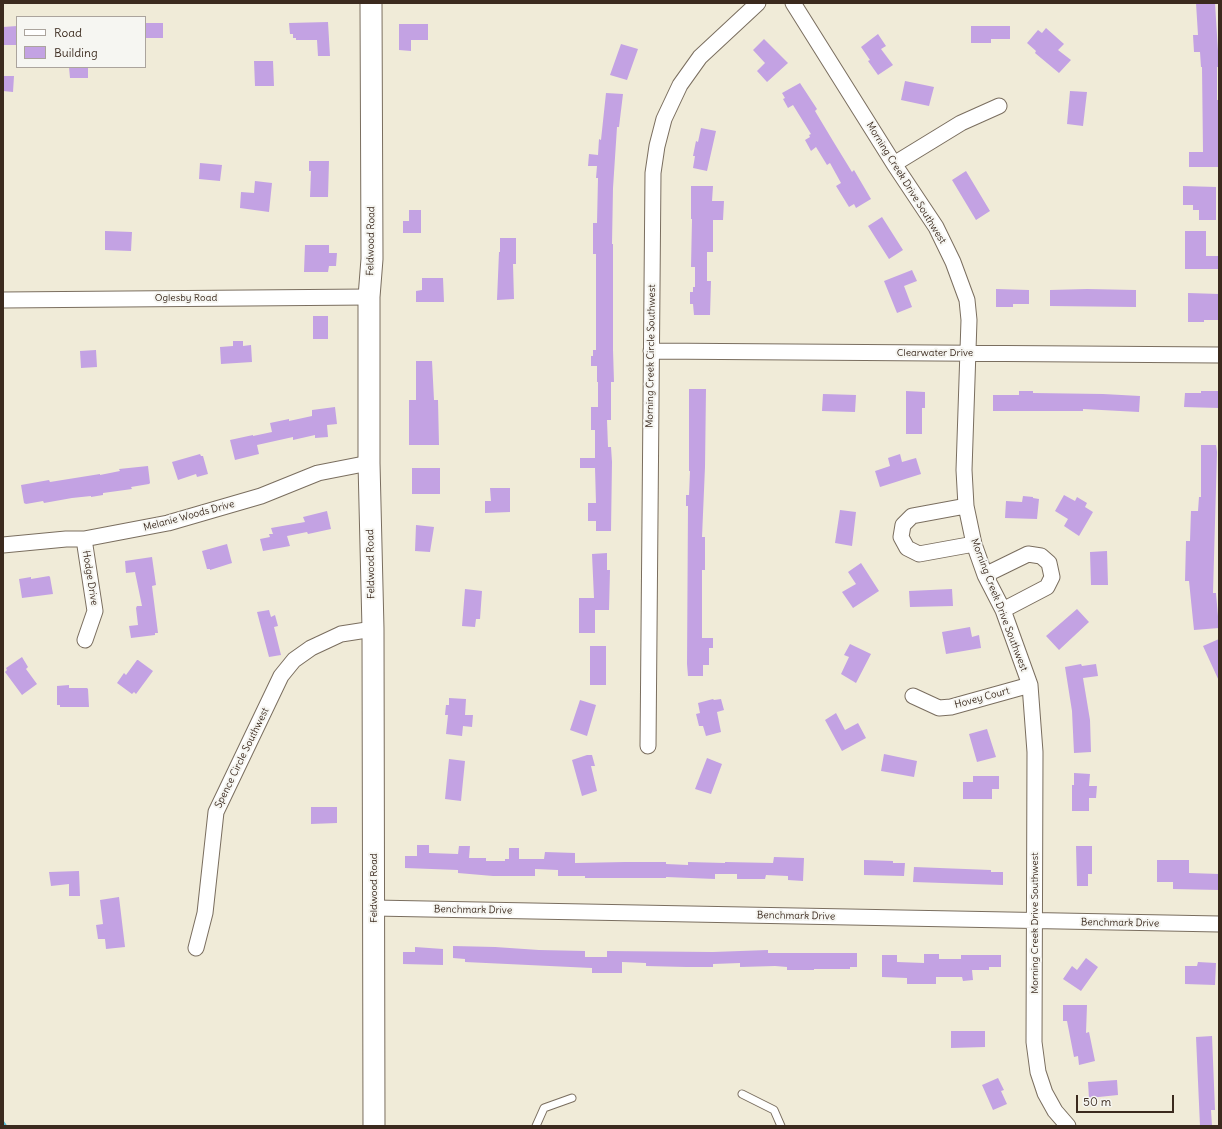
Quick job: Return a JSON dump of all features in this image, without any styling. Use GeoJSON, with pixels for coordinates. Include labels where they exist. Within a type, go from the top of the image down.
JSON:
{"type":"FeatureCollection","features":[{"type":"Feature","properties":{"kind":"street","name":"Feldwood Road"},"geometry":{"type":"LineString","coordinates":[[371,3],[372,259],[369,297],[369,463],[372,629],[374,1126]]}},
{"type":"Feature","properties":{"kind":"street","name":"Morning Creek Circle Southwest"},"geometry":{"type":"LineString","coordinates":[[648,746],[653,173],[656,146],[664,119],[680,85],[700,57],[758,3]]}},
{"type":"Feature","properties":{"kind":"street","name":"Morning Creek Drive Southwest"},"geometry":{"type":"LineString","coordinates":[[793,3],[894,164],[936,227],[953,262],[966,300],[969,320],[964,470],[966,506],[974,544],[985,575],[1002,610],[1030,685],[1035,752],[1034,1042],[1038,1072],[1045,1093],[1055,1111],[1068,1126]]}},
{"type":"Feature","properties":{"kind":"street"},"geometry":{"type":"LineString","coordinates":[[894,164],[961,123],[999,106]]}},
{"type":"Feature","properties":{"kind":"street","name":"Oglesby Road"},"geometry":{"type":"LineString","coordinates":[[3,300],[369,297]]}},
{"type":"Feature","properties":{"kind":"street","name":"Clearwater Drive"},"geometry":{"type":"LineString","coordinates":[[651,351],[1219,355]]}},
{"type":"Feature","properties":{"kind":"street","name":"Melanie Woods Drive"},"geometry":{"type":"LineString","coordinates":[[3,545],[66,539],[84,539],[168,523],[260,496],[318,473],[369,463]]}},
{"type":"Feature","properties":{"kind":"street"},"geometry":{"type":"LineString","coordinates":[[966,506],[912,516],[903,525],[901,537],[906,548],[919,554],[974,544]]}},
{"type":"Feature","properties":{"kind":"street","name":"Hodge Drive"},"geometry":{"type":"LineString","coordinates":[[84,539],[96,611],[86,640]]}},
{"type":"Feature","properties":{"kind":"street"},"geometry":{"type":"LineString","coordinates":[[985,575],[1028,554],[1041,556],[1049,563],[1052,577],[1047,587],[1002,610]]}},
{"type":"Feature","properties":{"kind":"street","name":"Spence Circle Southwest"},"geometry":{"type":"LineString","coordinates":[[196,948],[204,913],[216,812],[281,676],[294,660],[311,648],[341,634],[372,629]]}},
{"type":"Feature","properties":{"kind":"street","name":"Hovey Court"},"geometry":{"type":"LineString","coordinates":[[913,696],[939,708],[951,707],[1030,685]]}},
{"type":"Feature","properties":{"kind":"street","name":"Benchmark Drive"},"geometry":{"type":"LineString","coordinates":[[374,908],[1219,924]]}},
{"type":"Feature","properties":{"kind":"lane"},"geometry":{"type":"LineString","coordinates":[[742,1094],[774,1110],[781,1126]]}},
{"type":"Feature","properties":{"kind":"lane"},"geometry":{"type":"LineString","coordinates":[[536,1126],[544,1108],[572,1098]]}},
{"type":"Feature","properties":{"kind":"building"},"geometry":{"type":"Polygon","coordinates":[[[1196,3],[1215,3],[1219,67],[1217,67],[1217,100],[1219,100],[1219,167],[1189,167],[1189,152],[1203,152],[1202,67],[1200,52],[1194,52],[1193,35],[1198,35],[1196,3]]]}},
{"type":"Feature","properties":{"kind":"building"},"geometry":{"type":"Polygon","coordinates":[[[328,22],[330,56],[318,56],[317,40],[296,40],[296,38],[293,38],[293,34],[290,34],[289,23],[328,22]]]}},
{"type":"Feature","properties":{"kind":"building"},"geometry":{"type":"Polygon","coordinates":[[[146,23],[163,23],[163,38],[146,38],[146,23]]]}},
{"type":"Feature","properties":{"kind":"building"},"geometry":{"type":"Polygon","coordinates":[[[399,24],[428,24],[428,40],[411,40],[411,51],[399,50],[399,24]]]}},
{"type":"Feature","properties":{"kind":"building"},"geometry":{"type":"Polygon","coordinates":[[[16,26],[16,45],[3,45],[3,27],[16,26]]]}},
{"type":"Feature","properties":{"kind":"building"},"geometry":{"type":"Polygon","coordinates":[[[971,26],[1010,26],[1010,39],[991,39],[991,43],[971,43],[971,26]]]}},
{"type":"Feature","properties":{"kind":"building"},"geometry":{"type":"Polygon","coordinates":[[[1046,28],[1064,44],[1058,50],[1071,60],[1059,73],[1035,53],[1036,51],[1027,43],[1038,30],[1042,33],[1046,28]]]}},
{"type":"Feature","properties":{"kind":"building"},"geometry":{"type":"Polygon","coordinates":[[[878,34],[886,46],[881,49],[893,65],[878,75],[868,61],[870,60],[861,47],[878,34]]]}},
{"type":"Feature","properties":{"kind":"building"},"geometry":{"type":"Polygon","coordinates":[[[764,39],[788,63],[767,82],[757,71],[765,63],[753,50],[764,39]]]}},
{"type":"Feature","properties":{"kind":"building"},"geometry":{"type":"Polygon","coordinates":[[[621,44],[638,49],[627,80],[610,75],[621,44]]]}},
{"type":"Feature","properties":{"kind":"building"},"geometry":{"type":"Polygon","coordinates":[[[254,61],[273,61],[274,86],[255,86],[254,61]]]}},
{"type":"Feature","properties":{"kind":"building"},"geometry":{"type":"Polygon","coordinates":[[[69,68],[88,68],[88,78],[70,78],[69,68]]]}},
{"type":"Feature","properties":{"kind":"building"},"geometry":{"type":"Polygon","coordinates":[[[3,76],[14,76],[13,92],[3,91],[3,76]]]}},
{"type":"Feature","properties":{"kind":"building"},"geometry":{"type":"Polygon","coordinates":[[[905,81],[934,87],[929,106],[901,100],[905,81]]]}},
{"type":"Feature","properties":{"kind":"building"},"geometry":{"type":"Polygon","coordinates":[[[800,83],[817,109],[815,111],[833,141],[852,172],[854,170],[871,199],[856,208],[854,204],[849,207],[836,186],[841,183],[830,163],[827,165],[816,147],[811,151],[805,140],[810,137],[809,135],[811,134],[793,105],[788,108],[783,99],[785,98],[782,93],[800,83]]]}},
{"type":"Feature","properties":{"kind":"building"},"geometry":{"type":"Polygon","coordinates":[[[1070,91],[1087,92],[1083,126],[1067,124],[1070,91]]]}},
{"type":"Feature","properties":{"kind":"building"},"geometry":{"type":"Polygon","coordinates":[[[606,93],[623,94],[619,127],[617,127],[613,188],[612,244],[614,382],[611,382],[611,420],[607,420],[608,447],[611,447],[612,462],[611,531],[596,531],[596,521],[588,521],[588,503],[596,503],[595,468],[580,468],[580,458],[595,458],[595,430],[591,430],[591,407],[598,407],[598,382],[597,366],[591,366],[591,356],[593,356],[593,350],[596,350],[596,254],[593,254],[593,223],[597,223],[598,178],[596,178],[597,166],[588,166],[589,154],[598,155],[606,93]]]}},
{"type":"Feature","properties":{"kind":"building"},"geometry":{"type":"Polygon","coordinates":[[[701,128],[716,131],[707,171],[693,168],[695,156],[693,156],[696,141],[698,142],[701,128]]]}},
{"type":"Feature","properties":{"kind":"building"},"geometry":{"type":"Polygon","coordinates":[[[309,161],[329,161],[328,197],[310,197],[311,171],[309,171],[309,161]]]}},
{"type":"Feature","properties":{"kind":"building"},"geometry":{"type":"Polygon","coordinates":[[[200,163],[222,165],[220,181],[199,179],[200,163]]]}},
{"type":"Feature","properties":{"kind":"building"},"geometry":{"type":"Polygon","coordinates":[[[966,171],[990,211],[976,220],[952,180],[966,171]]]}},
{"type":"Feature","properties":{"kind":"building"},"geometry":{"type":"Polygon","coordinates":[[[255,181],[272,183],[269,212],[240,208],[241,192],[254,193],[255,181]]]}},
{"type":"Feature","properties":{"kind":"building"},"geometry":{"type":"Polygon","coordinates":[[[691,186],[713,186],[712,201],[724,201],[723,220],[713,220],[713,252],[707,252],[707,281],[711,281],[710,315],[694,315],[693,304],[690,304],[690,292],[693,292],[693,287],[695,287],[695,267],[691,267],[691,186]]]}},
{"type":"Feature","properties":{"kind":"building"},"geometry":{"type":"Polygon","coordinates":[[[1183,186],[1216,187],[1216,220],[1199,220],[1199,210],[1193,210],[1193,205],[1183,205],[1183,186]]]}},
{"type":"Feature","properties":{"kind":"building"},"geometry":{"type":"Polygon","coordinates":[[[409,210],[421,210],[421,233],[403,233],[403,221],[409,221],[409,210]]]}},
{"type":"Feature","properties":{"kind":"building"},"geometry":{"type":"Polygon","coordinates":[[[882,217],[903,250],[889,259],[868,226],[882,217]]]}},
{"type":"Feature","properties":{"kind":"building"},"geometry":{"type":"Polygon","coordinates":[[[105,231],[132,232],[131,251],[105,250],[105,231]]]}},
{"type":"Feature","properties":{"kind":"building"},"geometry":{"type":"Polygon","coordinates":[[[1185,231],[1206,231],[1206,256],[1219,256],[1219,269],[1185,269],[1185,231]]]}},
{"type":"Feature","properties":{"kind":"building"},"geometry":{"type":"Polygon","coordinates":[[[500,238],[516,238],[516,264],[513,264],[514,299],[497,300],[500,238]]]}},
{"type":"Feature","properties":{"kind":"building"},"geometry":{"type":"Polygon","coordinates":[[[305,245],[329,245],[329,253],[337,253],[336,266],[329,266],[328,272],[304,272],[305,245]]]}},
{"type":"Feature","properties":{"kind":"building"},"geometry":{"type":"Polygon","coordinates":[[[912,270],[917,281],[904,286],[912,307],[897,313],[884,281],[912,270]]]}},
{"type":"Feature","properties":{"kind":"building"},"geometry":{"type":"Polygon","coordinates":[[[422,278],[443,278],[444,302],[416,302],[416,291],[422,290],[422,278]]]}},
{"type":"Feature","properties":{"kind":"building"},"geometry":{"type":"Polygon","coordinates":[[[996,289],[1029,290],[1029,304],[1013,304],[1013,307],[996,307],[996,289]]]}},
{"type":"Feature","properties":{"kind":"building"},"geometry":{"type":"Polygon","coordinates":[[[1050,290],[1136,290],[1136,307],[1050,306],[1050,290]]]}},
{"type":"Feature","properties":{"kind":"building"},"geometry":{"type":"Polygon","coordinates":[[[1188,293],[1219,294],[1219,320],[1188,322],[1188,293]]]}},
{"type":"Feature","properties":{"kind":"building"},"geometry":{"type":"Polygon","coordinates":[[[313,316],[328,316],[328,339],[313,339],[313,316]]]}},
{"type":"Feature","properties":{"kind":"building"},"geometry":{"type":"Polygon","coordinates":[[[233,341],[243,341],[243,346],[251,345],[252,362],[221,364],[220,347],[233,346],[233,341]]]}},
{"type":"Feature","properties":{"kind":"building"},"geometry":{"type":"Polygon","coordinates":[[[96,350],[97,367],[81,368],[80,351],[96,350]]]}},
{"type":"Feature","properties":{"kind":"building"},"geometry":{"type":"Polygon","coordinates":[[[416,361],[432,361],[434,400],[438,400],[439,445],[409,445],[409,400],[416,400],[416,361]]]}},
{"type":"Feature","properties":{"kind":"building"},"geometry":{"type":"Polygon","coordinates":[[[689,389],[706,389],[702,537],[705,537],[705,570],[702,570],[702,638],[713,638],[713,648],[709,648],[709,665],[703,665],[703,676],[688,676],[687,664],[688,506],[686,506],[686,495],[689,495],[690,471],[689,389]]]}},
{"type":"Feature","properties":{"kind":"building"},"geometry":{"type":"Polygon","coordinates":[[[906,391],[925,392],[925,408],[922,408],[922,434],[906,434],[906,391]]]}},
{"type":"Feature","properties":{"kind":"building"},"geometry":{"type":"Polygon","coordinates":[[[1019,391],[1033,391],[1033,393],[1140,396],[1139,412],[1083,409],[1083,411],[993,411],[993,395],[1019,395],[1019,391]]]}},
{"type":"Feature","properties":{"kind":"building"},"geometry":{"type":"Polygon","coordinates":[[[1201,391],[1218,391],[1218,408],[1184,407],[1185,393],[1201,393],[1201,391]]]}},
{"type":"Feature","properties":{"kind":"building"},"geometry":{"type":"Polygon","coordinates":[[[823,394],[856,395],[855,412],[822,411],[823,394]]]}},
{"type":"Feature","properties":{"kind":"building"},"geometry":{"type":"Polygon","coordinates":[[[335,407],[337,424],[327,425],[328,437],[315,438],[315,435],[293,440],[293,437],[257,445],[259,454],[235,460],[230,440],[272,432],[270,423],[312,416],[312,410],[335,407]]]}},
{"type":"Feature","properties":{"kind":"building"},"geometry":{"type":"Polygon","coordinates":[[[1201,445],[1216,445],[1217,452],[1213,593],[1216,593],[1219,628],[1194,630],[1189,581],[1185,581],[1186,541],[1190,541],[1191,511],[1198,511],[1199,497],[1201,497],[1201,445]]]}},
{"type":"Feature","properties":{"kind":"building"},"geometry":{"type":"Polygon","coordinates":[[[200,454],[203,456],[208,474],[197,477],[196,474],[178,480],[172,462],[200,454]]]}},
{"type":"Feature","properties":{"kind":"building"},"geometry":{"type":"Polygon","coordinates":[[[900,454],[902,462],[916,458],[921,474],[880,487],[875,471],[890,466],[888,458],[900,454]]]}},
{"type":"Feature","properties":{"kind":"building"},"geometry":{"type":"Polygon","coordinates":[[[148,466],[149,484],[131,487],[132,489],[103,493],[103,495],[91,497],[72,498],[44,503],[43,501],[26,504],[24,503],[21,485],[49,480],[50,482],[100,475],[120,471],[119,469],[148,466]]]}},
{"type":"Feature","properties":{"kind":"building"},"geometry":{"type":"Polygon","coordinates":[[[412,468],[440,468],[440,494],[412,494],[412,468]]]}},
{"type":"Feature","properties":{"kind":"building"},"geometry":{"type":"Polygon","coordinates":[[[490,488],[510,488],[510,512],[485,513],[485,501],[491,501],[490,488]]]}},
{"type":"Feature","properties":{"kind":"building"},"geometry":{"type":"Polygon","coordinates":[[[1064,495],[1075,501],[1077,497],[1087,503],[1085,507],[1093,512],[1079,536],[1064,526],[1068,519],[1055,511],[1064,495]]]}},
{"type":"Feature","properties":{"kind":"building"},"geometry":{"type":"Polygon","coordinates":[[[1023,496],[1039,499],[1037,519],[1005,518],[1006,501],[1022,502],[1023,496]]]}},
{"type":"Feature","properties":{"kind":"building"},"geometry":{"type":"Polygon","coordinates":[[[840,510],[856,512],[852,546],[835,543],[840,510]]]}},
{"type":"Feature","properties":{"kind":"building"},"geometry":{"type":"Polygon","coordinates":[[[327,511],[331,529],[308,534],[307,532],[287,536],[290,546],[263,551],[260,539],[270,537],[269,534],[273,534],[271,528],[305,522],[303,517],[327,511]]]}},
{"type":"Feature","properties":{"kind":"building"},"geometry":{"type":"Polygon","coordinates":[[[416,525],[434,527],[430,552],[415,551],[416,525]]]}},
{"type":"Feature","properties":{"kind":"building"},"geometry":{"type":"Polygon","coordinates":[[[227,544],[232,563],[210,570],[207,569],[202,551],[227,544]]]}},
{"type":"Feature","properties":{"kind":"building"},"geometry":{"type":"Polygon","coordinates":[[[1107,551],[1108,585],[1091,585],[1090,552],[1107,551]]]}},
{"type":"Feature","properties":{"kind":"building"},"geometry":{"type":"Polygon","coordinates":[[[607,553],[607,570],[610,570],[609,610],[595,610],[595,633],[579,633],[579,598],[594,598],[592,554],[607,553]]]}},
{"type":"Feature","properties":{"kind":"building"},"geometry":{"type":"Polygon","coordinates":[[[152,557],[156,585],[152,586],[158,633],[155,633],[155,635],[131,638],[129,626],[138,625],[136,608],[137,606],[142,606],[135,572],[126,573],[125,561],[152,557]]]}},
{"type":"Feature","properties":{"kind":"building"},"geometry":{"type":"Polygon","coordinates":[[[861,563],[879,591],[853,608],[842,592],[856,584],[848,572],[861,563]]]}},
{"type":"Feature","properties":{"kind":"building"},"geometry":{"type":"Polygon","coordinates":[[[49,576],[53,594],[22,598],[19,579],[49,576]]]}},
{"type":"Feature","properties":{"kind":"building"},"geometry":{"type":"Polygon","coordinates":[[[465,589],[482,591],[480,619],[476,619],[475,627],[462,626],[465,589]]]}},
{"type":"Feature","properties":{"kind":"building"},"geometry":{"type":"Polygon","coordinates":[[[952,589],[953,606],[910,607],[909,591],[952,589]]]}},
{"type":"Feature","properties":{"kind":"building"},"geometry":{"type":"Polygon","coordinates":[[[1077,609],[1089,622],[1059,650],[1046,636],[1077,609]]]}},
{"type":"Feature","properties":{"kind":"building"},"geometry":{"type":"Polygon","coordinates":[[[269,610],[271,617],[275,615],[278,626],[274,627],[281,655],[269,657],[257,612],[269,610]]]}},
{"type":"Feature","properties":{"kind":"building"},"geometry":{"type":"Polygon","coordinates":[[[970,627],[972,637],[979,635],[981,648],[946,654],[942,632],[970,627]]]}},
{"type":"Feature","properties":{"kind":"building"},"geometry":{"type":"Polygon","coordinates":[[[1219,639],[1219,681],[1203,646],[1219,639]]]}},
{"type":"Feature","properties":{"kind":"building"},"geometry":{"type":"Polygon","coordinates":[[[850,644],[871,654],[856,683],[841,674],[849,657],[844,655],[850,644]]]}},
{"type":"Feature","properties":{"kind":"building"},"geometry":{"type":"Polygon","coordinates":[[[590,646],[606,646],[606,685],[590,685],[590,646]]]}},
{"type":"Feature","properties":{"kind":"building"},"geometry":{"type":"Polygon","coordinates":[[[22,657],[28,667],[26,669],[37,684],[22,695],[5,672],[7,670],[6,668],[22,657]]]}},
{"type":"Feature","properties":{"kind":"building"},"geometry":{"type":"Polygon","coordinates":[[[137,660],[153,671],[136,694],[134,692],[132,694],[117,683],[124,673],[126,675],[137,660]]]}},
{"type":"Feature","properties":{"kind":"building"},"geometry":{"type":"Polygon","coordinates":[[[1081,664],[1082,666],[1096,664],[1098,676],[1083,678],[1090,720],[1091,752],[1074,753],[1072,711],[1065,667],[1081,664]]]}},
{"type":"Feature","properties":{"kind":"building"},"geometry":{"type":"Polygon","coordinates":[[[69,685],[69,688],[88,689],[89,707],[60,707],[60,705],[57,705],[57,686],[69,685]]]}},
{"type":"Feature","properties":{"kind":"building"},"geometry":{"type":"Polygon","coordinates":[[[449,698],[466,699],[465,715],[473,715],[472,727],[463,726],[462,736],[446,734],[448,715],[445,715],[446,705],[449,705],[449,698]]]}},
{"type":"Feature","properties":{"kind":"building"},"geometry":{"type":"Polygon","coordinates":[[[713,699],[721,699],[724,710],[717,712],[721,732],[706,736],[703,726],[699,726],[696,714],[700,713],[698,703],[713,699]]]}},
{"type":"Feature","properties":{"kind":"building"},"geometry":{"type":"Polygon","coordinates":[[[580,700],[596,705],[587,736],[570,730],[580,700]]]}},
{"type":"Feature","properties":{"kind":"building"},"geometry":{"type":"Polygon","coordinates":[[[836,713],[845,730],[858,723],[866,738],[842,751],[825,720],[836,713]]]}},
{"type":"Feature","properties":{"kind":"building"},"geometry":{"type":"Polygon","coordinates":[[[987,729],[996,757],[977,762],[969,734],[987,729]]]}},
{"type":"Feature","properties":{"kind":"building"},"geometry":{"type":"Polygon","coordinates":[[[884,754],[917,761],[914,777],[881,771],[884,754]]]}},
{"type":"Feature","properties":{"kind":"building"},"geometry":{"type":"Polygon","coordinates":[[[587,755],[592,755],[595,766],[591,766],[597,791],[582,796],[572,760],[587,755]]]}},
{"type":"Feature","properties":{"kind":"building"},"geometry":{"type":"Polygon","coordinates":[[[707,758],[722,764],[711,794],[695,789],[707,758]]]}},
{"type":"Feature","properties":{"kind":"building"},"geometry":{"type":"Polygon","coordinates":[[[449,759],[465,761],[461,801],[445,799],[449,759]]]}},
{"type":"Feature","properties":{"kind":"building"},"geometry":{"type":"Polygon","coordinates":[[[1074,773],[1090,774],[1089,786],[1097,786],[1096,798],[1089,798],[1089,811],[1072,811],[1072,785],[1074,785],[1074,773]]]}},
{"type":"Feature","properties":{"kind":"building"},"geometry":{"type":"Polygon","coordinates":[[[973,776],[999,776],[999,789],[992,789],[992,799],[963,799],[963,782],[973,782],[973,776]]]}},
{"type":"Feature","properties":{"kind":"building"},"geometry":{"type":"Polygon","coordinates":[[[311,807],[337,807],[337,823],[311,824],[311,807]]]}},
{"type":"Feature","properties":{"kind":"building"},"geometry":{"type":"Polygon","coordinates":[[[417,845],[429,845],[429,853],[458,854],[459,846],[470,846],[469,858],[486,858],[486,861],[505,861],[505,859],[509,859],[509,848],[519,848],[519,859],[544,859],[545,852],[575,853],[575,863],[666,862],[666,864],[688,865],[688,862],[773,863],[774,857],[804,858],[803,881],[788,880],[788,876],[766,875],[765,879],[737,879],[737,874],[715,874],[715,879],[666,877],[585,878],[585,876],[558,876],[558,870],[535,869],[535,876],[493,876],[458,873],[458,870],[405,868],[405,856],[417,856],[417,845]]]}},
{"type":"Feature","properties":{"kind":"building"},"geometry":{"type":"Polygon","coordinates":[[[1076,846],[1092,846],[1092,874],[1088,874],[1088,886],[1077,886],[1076,846]]]}},
{"type":"Feature","properties":{"kind":"building"},"geometry":{"type":"Polygon","coordinates":[[[864,860],[905,863],[904,876],[864,875],[864,860]]]}},
{"type":"Feature","properties":{"kind":"building"},"geometry":{"type":"Polygon","coordinates":[[[1157,860],[1189,860],[1189,873],[1219,874],[1219,890],[1173,889],[1173,882],[1157,882],[1157,860]]]}},
{"type":"Feature","properties":{"kind":"building"},"geometry":{"type":"Polygon","coordinates":[[[914,867],[991,870],[991,872],[1003,872],[1003,885],[913,882],[914,867]]]}},
{"type":"Feature","properties":{"kind":"building"},"geometry":{"type":"Polygon","coordinates":[[[79,871],[80,896],[69,896],[69,884],[51,886],[49,872],[79,871]]]}},
{"type":"Feature","properties":{"kind":"building"},"geometry":{"type":"Polygon","coordinates":[[[119,897],[125,947],[106,949],[105,939],[98,939],[96,925],[103,924],[100,900],[119,897]]]}},
{"type":"Feature","properties":{"kind":"building"},"geometry":{"type":"Polygon","coordinates":[[[453,946],[585,951],[585,957],[607,957],[607,951],[713,952],[768,950],[768,953],[857,953],[857,967],[850,967],[850,969],[787,970],[787,967],[775,966],[740,967],[740,963],[713,964],[713,967],[686,967],[646,966],[646,963],[622,962],[622,973],[592,973],[592,968],[465,962],[465,959],[453,958],[453,946]]]}},
{"type":"Feature","properties":{"kind":"building"},"geometry":{"type":"Polygon","coordinates":[[[415,947],[443,949],[443,965],[403,964],[403,952],[415,952],[415,947]]]}},
{"type":"Feature","properties":{"kind":"building"},"geometry":{"type":"Polygon","coordinates":[[[924,954],[939,954],[939,959],[961,959],[961,955],[1001,955],[1001,967],[989,967],[989,970],[972,970],[973,980],[963,981],[962,977],[936,977],[936,984],[907,984],[907,978],[882,977],[882,955],[897,955],[897,962],[924,963],[924,954]]]}},
{"type":"Feature","properties":{"kind":"building"},"geometry":{"type":"Polygon","coordinates":[[[1086,958],[1098,967],[1081,991],[1063,979],[1072,966],[1077,970],[1086,958]]]}},
{"type":"Feature","properties":{"kind":"building"},"geometry":{"type":"Polygon","coordinates":[[[1198,962],[1216,963],[1215,985],[1185,984],[1185,966],[1197,966],[1198,962]]]}},
{"type":"Feature","properties":{"kind":"building"},"geometry":{"type":"Polygon","coordinates":[[[1063,1005],[1087,1005],[1086,1033],[1089,1032],[1095,1061],[1079,1065],[1078,1056],[1074,1057],[1067,1021],[1063,1021],[1063,1005]]]}},
{"type":"Feature","properties":{"kind":"building"},"geometry":{"type":"Polygon","coordinates":[[[951,1031],[985,1031],[985,1047],[951,1048],[951,1031]]]}},
{"type":"Feature","properties":{"kind":"building"},"geometry":{"type":"Polygon","coordinates":[[[1212,1036],[1215,1110],[1211,1110],[1212,1126],[1200,1126],[1196,1037],[1212,1036]]]}},
{"type":"Feature","properties":{"kind":"building"},"geometry":{"type":"Polygon","coordinates":[[[998,1078],[1004,1090],[1001,1091],[1007,1104],[993,1110],[982,1085],[998,1078]]]}},
{"type":"Feature","properties":{"kind":"building"},"geometry":{"type":"Polygon","coordinates":[[[1117,1080],[1118,1095],[1089,1098],[1088,1082],[1117,1080]]]}}]}
